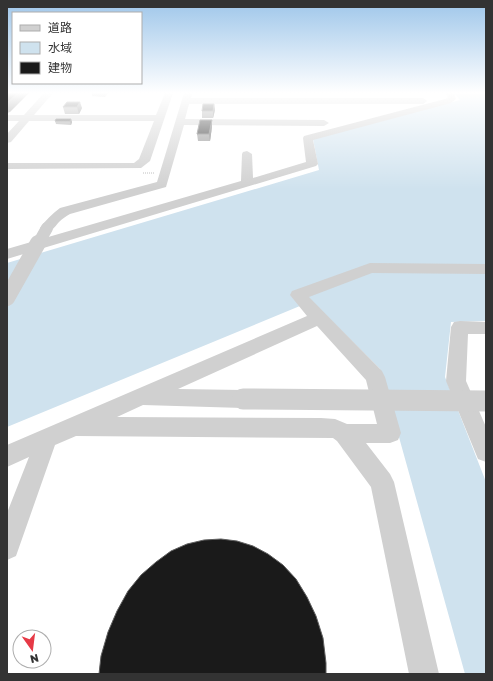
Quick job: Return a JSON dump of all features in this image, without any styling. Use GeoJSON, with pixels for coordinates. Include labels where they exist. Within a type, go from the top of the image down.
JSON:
{"type":"FeatureCollection","features":[{"type":"Feature","properties":{"kind":"street"},"geometry":{"type":"LineString","coordinates":[[7,140],[21,125]]}},
{"type":"Feature","properties":{"kind":"street"},"geometry":{"type":"LineString","coordinates":[[7,166],[137,166],[144,161],[157,125]]}},
{"type":"Feature","properties":{"kind":"street"},"geometry":{"type":"LineString","coordinates":[[7,298],[47,228],[65,211],[162,184],[179,125]]}},
{"type":"Feature","properties":{"kind":"street"},"geometry":{"type":"LineString","coordinates":[[7,254],[312,164],[308,138],[318,125]]}},
{"type":"Feature","properties":{"kind":"street"},"geometry":{"type":"LineString","coordinates":[[247,154],[247,183]]}},
{"type":"Feature","properties":{"kind":"street"},"geometry":{"type":"LineString","coordinates":[[345,434],[390,433],[376,377],[298,295],[370,268],[486,269]]}},
{"type":"Feature","properties":{"kind":"street"},"geometry":{"type":"LineString","coordinates":[[7,456],[319,318]]}},
{"type":"Feature","properties":{"kind":"street"},"geometry":{"type":"LineString","coordinates":[[486,328],[460,327],[456,381],[486,452]]}},
{"type":"Feature","properties":{"kind":"street"},"geometry":{"type":"LineString","coordinates":[[139,397],[486,401]]}},
{"type":"Feature","properties":{"kind":"street"},"geometry":{"type":"LineString","coordinates":[[75,426],[321,428],[335,429],[345,434],[382,482],[424,674]]}},
{"type":"Feature","properties":{"kind":"street"},"geometry":{"type":"LineString","coordinates":[[7,547],[47,438]]}},
{"type":"Feature","properties":{"kind":"water"},"geometry":{"type":"Polygon","coordinates":[[[367,125],[486,125],[486,321],[451,322],[445,377],[486,482],[486,674],[465,674],[380,369],[312,301],[7,427],[7,263],[319,170],[313,139],[367,125]]]}},
{"type":"Feature","properties":{"kind":"building"},"geometry":{"type":"Polygon","coordinates":[[[199,125],[211,125],[209,134],[197,134],[199,125]]]}},
{"type":"Feature","properties":{"kind":"building"},"geometry":{"type":"Polygon","coordinates":[[[221,539],[237,541],[253,546],[268,554],[283,565],[296,579],[316,616],[323,638],[326,674],[99,674],[101,656],[108,632],[128,591],[141,575],[171,551],[187,544],[204,540],[221,539]]]}}]}
